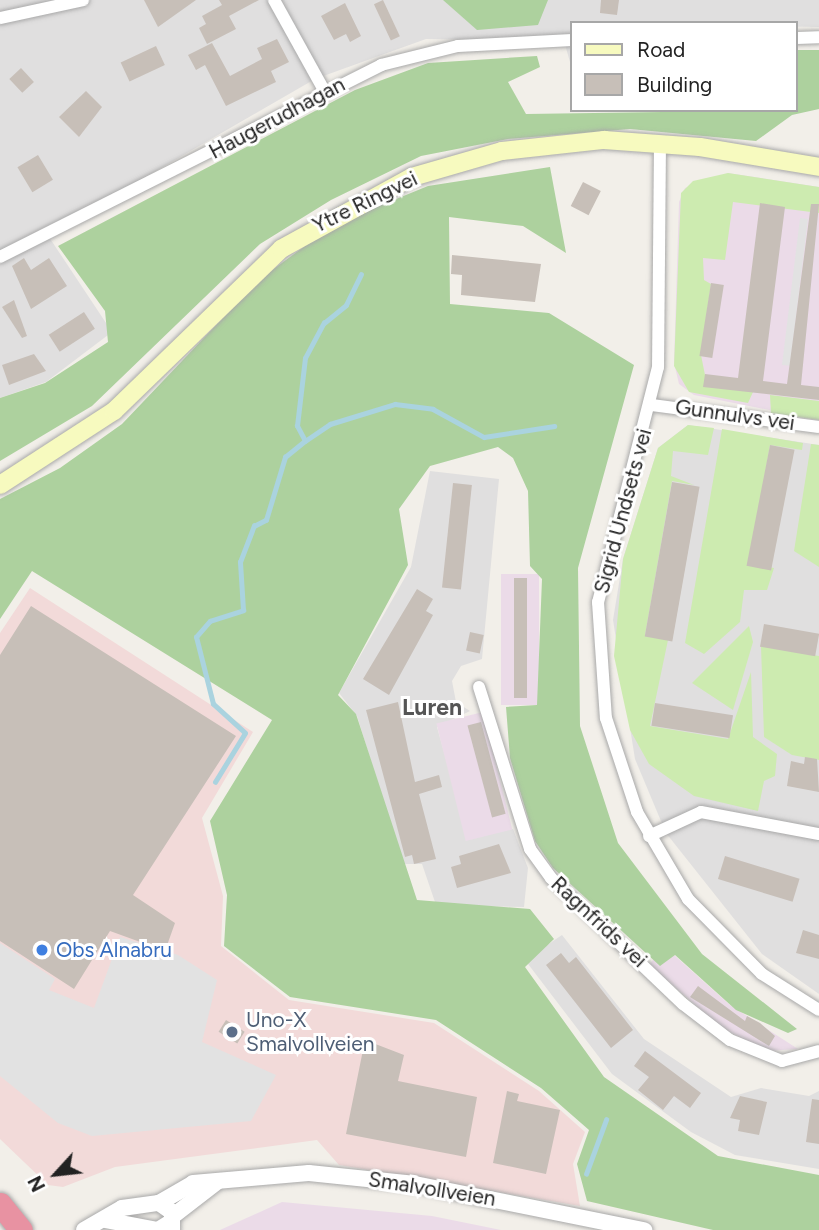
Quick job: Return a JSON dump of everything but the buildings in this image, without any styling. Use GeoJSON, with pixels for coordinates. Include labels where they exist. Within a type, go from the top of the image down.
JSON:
{"type":"FeatureCollection","features":[{"type":"Feature","properties":{"kind":"highway"},"geometry":{"type":"LineString","coordinates":[[0,1204],[21,1230]]}},
{"type":"Feature","properties":{"kind":"main road","name":"Ytre Ringvei"},"geometry":{"type":"LineString","coordinates":[[0,485],[106,418],[258,266],[352,204],[438,167],[502,151],[572,141],[660,142],[819,167]]}},
{"type":"Feature","properties":{"kind":"street"},"geometry":{"type":"LineString","coordinates":[[0,18],[83,0]]}},
{"type":"Feature","properties":{"kind":"street"},"geometry":{"type":"LineString","coordinates":[[274,0],[325,92]]}},
{"type":"Feature","properties":{"kind":"street"},"geometry":{"type":"LineString","coordinates":[[798,38],[819,37]]}},
{"type":"Feature","properties":{"kind":"street","name":"Haugerudhagan"},"geometry":{"type":"LineString","coordinates":[[0,257],[325,92],[406,56],[458,46],[570,40]]}},
{"type":"Feature","properties":{"kind":"street","name":"Sigrid Undsets vei"},"geometry":{"type":"LineString","coordinates":[[660,142],[662,311],[652,405],[604,570],[596,631],[606,718],[649,836],[718,934],[762,974],[819,1010]]}},
{"type":"Feature","properties":{"kind":"street","name":"Gunnulvs vei"},"geometry":{"type":"LineString","coordinates":[[652,405],[819,427]]}},
{"type":"Feature","properties":{"kind":"street","name":"Ragnfrids vei"},"geometry":{"type":"LineString","coordinates":[[479,687],[530,849],[551,878],[683,1004],[730,1040],[774,1060],[819,1051]]}},
{"type":"Feature","properties":{"kind":"street"},"geometry":{"type":"LineString","coordinates":[[649,836],[701,813],[819,834]]}},
{"type":"Feature","properties":{"kind":"street","name":"Smalvollveien"},"geometry":{"type":"LineString","coordinates":[[93,1226],[122,1208],[155,1204],[192,1183],[290,1174],[380,1178],[644,1230]]}},
{"type":"Feature","properties":{"kind":"street","name":"Smalvollveien"},"geometry":{"type":"LineString","coordinates":[[93,1226],[152,1228],[172,1223],[217,1182]]}},
{"type":"Feature","properties":{"kind":"street"},"geometry":{"type":"LineString","coordinates":[[152,1228],[146,1213],[155,1204],[172,1223]]}},
{"type":"Feature","properties":{"kind":"shaded area"},"geometry":{"type":"Polygon","coordinates":[[[0,0],[819,0],[819,27],[798,27],[798,21],[570,21],[570,62],[564,41],[426,39],[315,79],[47,234],[112,332],[46,382],[0,398],[0,0]]]}},
{"type":"Feature","properties":{"kind":"shaded area"},"geometry":{"type":"Polygon","coordinates":[[[728,173],[819,187],[819,420],[694,395],[679,384],[674,363],[679,202],[685,188],[728,173]]]}},
{"type":"Feature","properties":{"kind":"shaded area"},"geometry":{"type":"Polygon","coordinates":[[[800,218],[808,219],[790,366],[782,365],[800,218]]]}},
{"type":"Feature","properties":{"kind":"shaded area"},"geometry":{"type":"Polygon","coordinates":[[[688,425],[819,445],[819,994],[762,954],[666,833],[635,759],[613,620],[623,559],[658,448],[688,425]]]}},
{"type":"Feature","properties":{"kind":"shaded area"},"geometry":{"type":"Polygon","coordinates":[[[430,471],[499,479],[482,659],[461,666],[452,681],[456,702],[470,711],[437,727],[468,838],[513,829],[528,868],[524,907],[436,905],[422,864],[403,864],[357,716],[339,693],[411,567],[430,471]]]}},
{"type":"Feature","properties":{"kind":"shaded area"},"geometry":{"type":"Polygon","coordinates":[[[501,574],[539,574],[539,705],[501,705],[501,574]]]}},
{"type":"Feature","properties":{"kind":"shaded area"},"geometry":{"type":"Polygon","coordinates":[[[30,588],[253,732],[202,818],[223,896],[221,946],[289,1000],[434,1023],[539,1091],[585,1132],[573,1164],[580,1206],[339,1165],[317,1140],[115,1167],[63,1187],[48,1185],[0,1139],[0,633],[30,588]]]}},
{"type":"Feature","properties":{"kind":"shaded area"},"geometry":{"type":"Polygon","coordinates":[[[483,712],[512,829],[466,841],[436,724],[483,712]]]}},
{"type":"Feature","properties":{"kind":"shaded area"},"geometry":{"type":"Polygon","coordinates":[[[562,935],[644,1039],[731,1097],[761,1088],[809,1096],[819,1091],[819,1169],[735,1155],[691,1132],[612,1074],[525,960],[562,935]]]}},
{"type":"Feature","properties":{"kind":"shaded area"},"geometry":{"type":"Polygon","coordinates":[[[120,937],[178,955],[217,980],[202,1042],[276,1075],[251,1121],[92,1136],[58,1123],[0,1076],[0,943],[55,979],[49,990],[94,1008],[120,937]]]}},
{"type":"Feature","properties":{"kind":"shaded area"},"geometry":{"type":"Polygon","coordinates":[[[664,946],[730,1005],[798,1049],[766,1051],[722,1028],[649,965],[664,946]]]}},
{"type":"Feature","properties":{"kind":"shaded area"},"geometry":{"type":"Polygon","coordinates":[[[282,1202],[432,1216],[501,1230],[220,1230],[282,1202]]]}},
{"type":"Feature","properties":{"kind":"green space"},"geometry":{"type":"Polygon","coordinates":[[[443,0],[548,0],[538,25],[477,30],[443,0]]]}},
{"type":"Feature","properties":{"kind":"green space"},"geometry":{"type":"Polygon","coordinates":[[[798,50],[819,50],[819,109],[792,115],[756,141],[630,129],[508,139],[421,156],[331,200],[260,244],[92,406],[0,461],[0,398],[45,383],[108,342],[105,311],[58,246],[355,90],[428,63],[537,56],[540,67],[508,82],[526,114],[798,112],[798,50]]]}},
{"type":"Feature","properties":{"kind":"green space"},"geometry":{"type":"Polygon","coordinates":[[[550,167],[566,253],[523,226],[449,217],[450,304],[549,313],[634,365],[578,568],[580,726],[618,843],[702,954],[797,1029],[788,1033],[736,1010],[675,955],[660,966],[553,868],[535,841],[510,758],[506,707],[537,705],[542,579],[530,566],[528,491],[513,458],[498,447],[430,466],[399,509],[408,565],[338,695],[356,714],[417,900],[530,909],[554,939],[525,967],[604,1077],[718,1156],[819,1175],[819,1230],[713,1230],[587,1201],[577,1164],[589,1130],[541,1088],[436,1020],[290,997],[224,946],[227,895],[210,821],[272,720],[32,571],[0,619],[0,499],[60,468],[122,424],[260,279],[335,224],[428,186],[550,167]]]}},
{"type":"Feature","properties":{"kind":"green space"},"geometry":{"type":"Polygon","coordinates":[[[728,173],[819,187],[819,213],[733,202],[725,260],[703,258],[704,280],[711,284],[701,355],[705,375],[753,392],[748,403],[689,392],[674,366],[681,193],[693,181],[728,173]]]}},
{"type":"Feature","properties":{"kind":"green space"},"geometry":{"type":"Polygon","coordinates":[[[770,395],[819,401],[819,420],[771,413],[770,395]]]}},
{"type":"Feature","properties":{"kind":"green space"},"geometry":{"type":"Polygon","coordinates":[[[688,425],[714,428],[708,455],[673,451],[671,476],[694,485],[672,481],[645,635],[668,640],[650,726],[728,739],[751,672],[753,737],[777,754],[775,776],[764,781],[758,811],[694,796],[649,764],[630,730],[614,656],[623,559],[658,448],[688,425]]]}},
{"type":"Feature","properties":{"kind":"green space"},"geometry":{"type":"Polygon","coordinates":[[[722,429],[803,443],[802,450],[770,445],[749,564],[774,568],[767,590],[744,590],[740,622],[704,654],[685,643],[722,429]]]}},
{"type":"Feature","properties":{"kind":"green space"},"geometry":{"type":"Polygon","coordinates":[[[811,444],[819,445],[819,567],[794,551],[811,444]]]}},
{"type":"Feature","properties":{"kind":"green space"},"geometry":{"type":"Polygon","coordinates":[[[749,626],[753,642],[733,710],[692,683],[749,626]]]}},
{"type":"Feature","properties":{"kind":"green space"},"geometry":{"type":"Polygon","coordinates":[[[761,646],[819,656],[819,760],[792,755],[764,737],[761,646]]]}},
{"type":"Feature","properties":{"kind":"waterway"},"geometry":{"type":"LineString","coordinates":[[215,782],[245,733],[213,704],[196,637],[210,621],[243,610],[240,562],[254,526],[266,520],[285,457],[305,441],[297,426],[305,358],[324,323],[346,305],[361,274]]}},
{"type":"Feature","properties":{"kind":"waterway"},"geometry":{"type":"LineString","coordinates":[[305,441],[330,424],[395,404],[433,409],[484,437],[554,426]]}},
{"type":"Feature","properties":{"kind":"waterway"},"geometry":{"type":"LineString","coordinates":[[586,1174],[606,1120]]}},
{"type":"Feature","properties":{"kind":"place","name":"Obs Alnabru"},"geometry":{"type":"Point","coordinates":[42,950]}},
{"type":"Feature","properties":{"kind":"place","name":"Uno-X Smalvollveien"},"geometry":{"type":"Point","coordinates":[232,1032]}},
{"type":"Feature","properties":{"kind":"district","name":"Luren"},"geometry":{"type":"Point","coordinates":[432,707]}}]}
